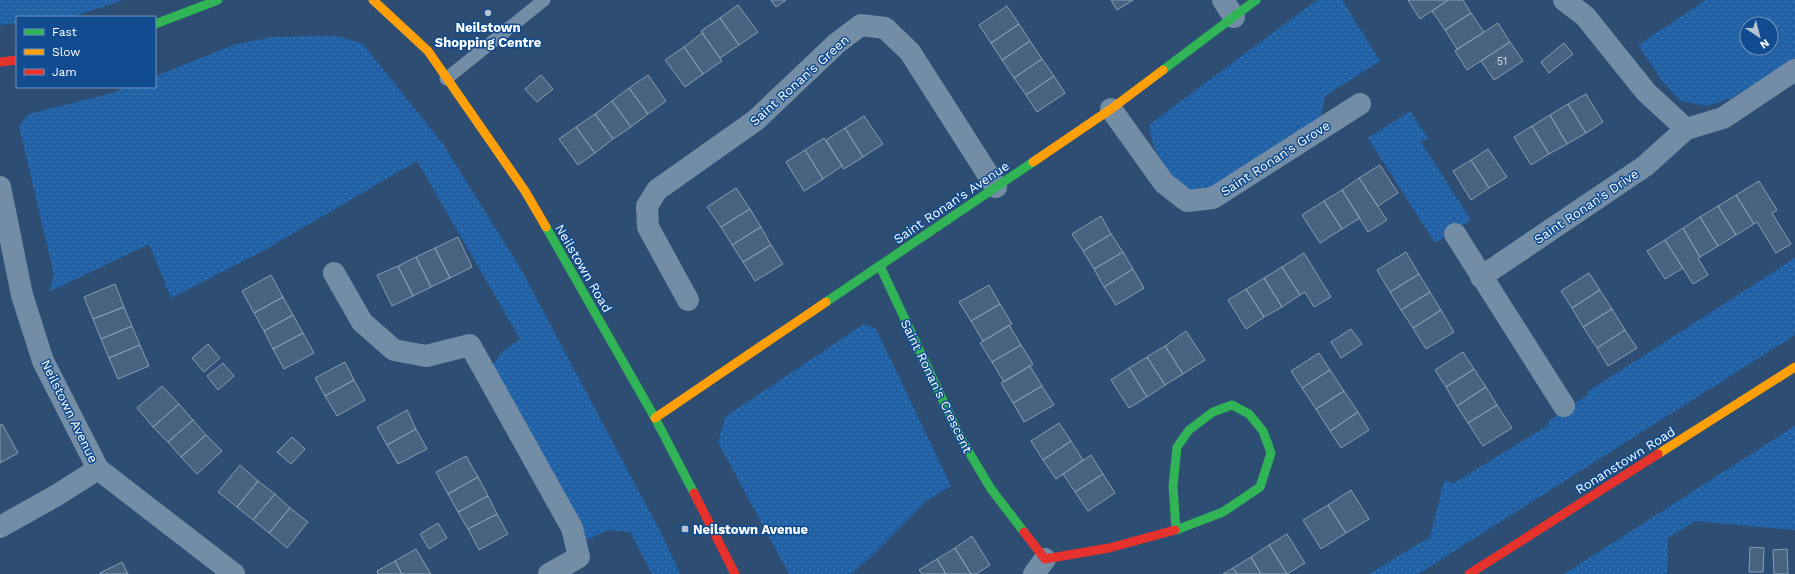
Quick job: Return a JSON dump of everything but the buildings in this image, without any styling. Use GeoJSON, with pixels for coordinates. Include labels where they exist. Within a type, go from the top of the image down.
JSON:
{"type":"FeatureCollection","features":[{"type":"Feature","properties":{"kind":"street"},"geometry":{"type":"LineString","coordinates":[[156,24],[218,0]]}},
{"type":"Feature","properties":{"kind":"street","name":"Neilstown Road"},"geometry":{"type":"LineString","coordinates":[[373,0],[428,51],[525,192],[655,418],[735,574]]}},
{"type":"Feature","properties":{"kind":"street","name":"Saint Ronan's Avenue"},"geometry":{"type":"LineString","coordinates":[[655,418],[1111,109],[1229,8],[1256,0]]}},
{"type":"Feature","properties":{"kind":"street"},"geometry":{"type":"LineString","coordinates":[[1564,0],[1585,16],[1646,92],[1686,129]]}},
{"type":"Feature","properties":{"kind":"street","name":"Saint Ronan's Green"},"geometry":{"type":"LineString","coordinates":[[688,300],[648,227],[647,206],[657,190],[756,120],[837,43],[861,25],[885,28],[910,52],[996,187]]}},
{"type":"Feature","properties":{"kind":"street"},"geometry":{"type":"LineString","coordinates":[[0,62],[16,60]]}},
{"type":"Feature","properties":{"kind":"street","name":"Saint Ronan's Drive"},"geometry":{"type":"LineString","coordinates":[[1481,276],[1645,166],[1686,129],[1723,118],[1795,70]]}},
{"type":"Feature","properties":{"kind":"street","name":"Saint Ronan's Grove"},"geometry":{"type":"LineString","coordinates":[[1111,109],[1164,183],[1187,201],[1213,198],[1360,104]]}},
{"type":"Feature","properties":{"kind":"street","name":"Neilstown Avenue"},"geometry":{"type":"LineString","coordinates":[[0,187],[6,249],[44,361],[98,469],[234,574]]}},
{"type":"Feature","properties":{"kind":"street"},"geometry":{"type":"LineString","coordinates":[[1455,234],[1564,406]]}},
{"type":"Feature","properties":{"kind":"street","name":"Saint Ronan's Crescent"},"geometry":{"type":"LineString","coordinates":[[880,266],[960,437],[991,490],[1040,566],[1176,530],[1223,512],[1260,486],[1271,453],[1263,431],[1249,414],[1232,405],[1213,412],[1189,430],[1178,447],[1173,486],[1176,530]]}},
{"type":"Feature","properties":{"kind":"street"},"geometry":{"type":"LineString","coordinates":[[334,273],[362,322],[394,350],[426,356],[470,345],[572,528],[579,557],[549,574]]}},
{"type":"Feature","properties":{"kind":"street","name":"Ronanstown Road"},"geometry":{"type":"LineString","coordinates":[[1469,574],[1795,367]]}},
{"type":"Feature","properties":{"kind":"street"},"geometry":{"type":"LineString","coordinates":[[0,527],[57,495],[98,469]]}},
{"type":"Feature","properties":{"kind":"lane"},"geometry":{"type":"LineString","coordinates":[[446,79],[544,0]]}},
{"type":"Feature","properties":{"kind":"shaded area"},"geometry":{"type":"Polygon","coordinates":[[[0,0],[124,0],[74,16],[16,16],[16,23],[0,25],[0,0]]]}},
{"type":"Feature","properties":{"kind":"shaded area"},"geometry":{"type":"Polygon","coordinates":[[[1317,0],[1342,0],[1380,61],[1325,96],[1321,118],[1216,186],[1198,190],[1192,190],[1184,187],[1176,181],[1162,163],[1153,143],[1150,133],[1150,124],[1317,0]]]}},
{"type":"Feature","properties":{"kind":"shaded area"},"geometry":{"type":"Polygon","coordinates":[[[1706,0],[1795,0],[1795,58],[1732,98],[1707,106],[1680,101],[1663,82],[1638,45],[1706,0]]]}},
{"type":"Feature","properties":{"kind":"shaded area"},"geometry":{"type":"Polygon","coordinates":[[[336,36],[362,43],[443,144],[522,271],[663,537],[680,574],[652,574],[630,532],[608,530],[587,540],[491,367],[503,351],[520,339],[417,161],[263,251],[171,298],[149,244],[49,292],[54,275],[19,126],[29,114],[109,94],[124,88],[156,88],[156,76],[234,45],[271,37],[336,36]]]}},
{"type":"Feature","properties":{"kind":"shaded area"},"geometry":{"type":"Polygon","coordinates":[[[1410,111],[1428,138],[1421,142],[1471,220],[1435,243],[1368,138],[1410,111]]]}},
{"type":"Feature","properties":{"kind":"shaded area"},"geometry":{"type":"Polygon","coordinates":[[[1795,258],[1795,335],[1418,574],[1369,574],[1430,537],[1444,481],[1454,483],[1547,426],[1549,421],[1588,395],[1587,392],[1795,258]]]}},
{"type":"Feature","properties":{"kind":"shaded area"},"geometry":{"type":"Polygon","coordinates":[[[864,324],[876,329],[951,486],[927,500],[874,554],[851,574],[789,574],[718,442],[725,417],[864,324]]]}},
{"type":"Feature","properties":{"kind":"shaded area"},"geometry":{"type":"Polygon","coordinates":[[[1795,426],[1795,530],[1695,521],[1668,538],[1667,574],[1564,574],[1795,426]]]}},
{"type":"Feature","properties":{"kind":"traffic: fast"},"geometry":{"type":"LineString","coordinates":[[156,24],[218,0]]}},
{"type":"Feature","properties":{"kind":"traffic: fast"},"geometry":{"type":"LineString","coordinates":[[1163,70],[1256,0]]}},
{"type":"Feature","properties":{"kind":"traffic: fast"},"geometry":{"type":"LineString","coordinates":[[826,302],[1033,162]]}},
{"type":"Feature","properties":{"kind":"traffic: fast"},"geometry":{"type":"LineString","coordinates":[[546,227],[655,418],[694,493]]}},
{"type":"Feature","properties":{"kind":"traffic: fast"},"geometry":{"type":"LineString","coordinates":[[880,266],[960,437],[991,489],[1024,532]]}},
{"type":"Feature","properties":{"kind":"traffic: fast"},"geometry":{"type":"LineString","coordinates":[[1175,530],[1176,530],[1223,512],[1260,487],[1271,453],[1263,431],[1249,414],[1232,405],[1213,412],[1189,430],[1177,447],[1173,486],[1176,530]]}},
{"type":"Feature","properties":{"kind":"traffic: slow"},"geometry":{"type":"LineString","coordinates":[[373,0],[428,51],[525,191],[546,227]]}},
{"type":"Feature","properties":{"kind":"traffic: slow"},"geometry":{"type":"LineString","coordinates":[[1033,162],[1111,109],[1163,70]]}},
{"type":"Feature","properties":{"kind":"traffic: slow"},"geometry":{"type":"LineString","coordinates":[[655,418],[826,302]]}},
{"type":"Feature","properties":{"kind":"traffic: slow"},"geometry":{"type":"LineString","coordinates":[[1658,454],[1795,367]]}},
{"type":"Feature","properties":{"kind":"traffic: jam"},"geometry":{"type":"LineString","coordinates":[[0,62],[16,60]]}},
{"type":"Feature","properties":{"kind":"traffic: jam"},"geometry":{"type":"LineString","coordinates":[[1469,574],[1658,454]]}},
{"type":"Feature","properties":{"kind":"traffic: jam"},"geometry":{"type":"LineString","coordinates":[[694,493],[735,574]]}},
{"type":"Feature","properties":{"kind":"traffic: jam"},"geometry":{"type":"LineString","coordinates":[[1024,532],[1045,559],[1109,548],[1175,530]]}},
{"type":"Feature","properties":{"kind":"place","name":"Neilstown Shopping Centre"},"geometry":{"type":"Point","coordinates":[488,13]}},
{"type":"Feature","properties":{"kind":"place","name":"Neilstown Avenue"},"geometry":{"type":"Point","coordinates":[685,529]}}]}
